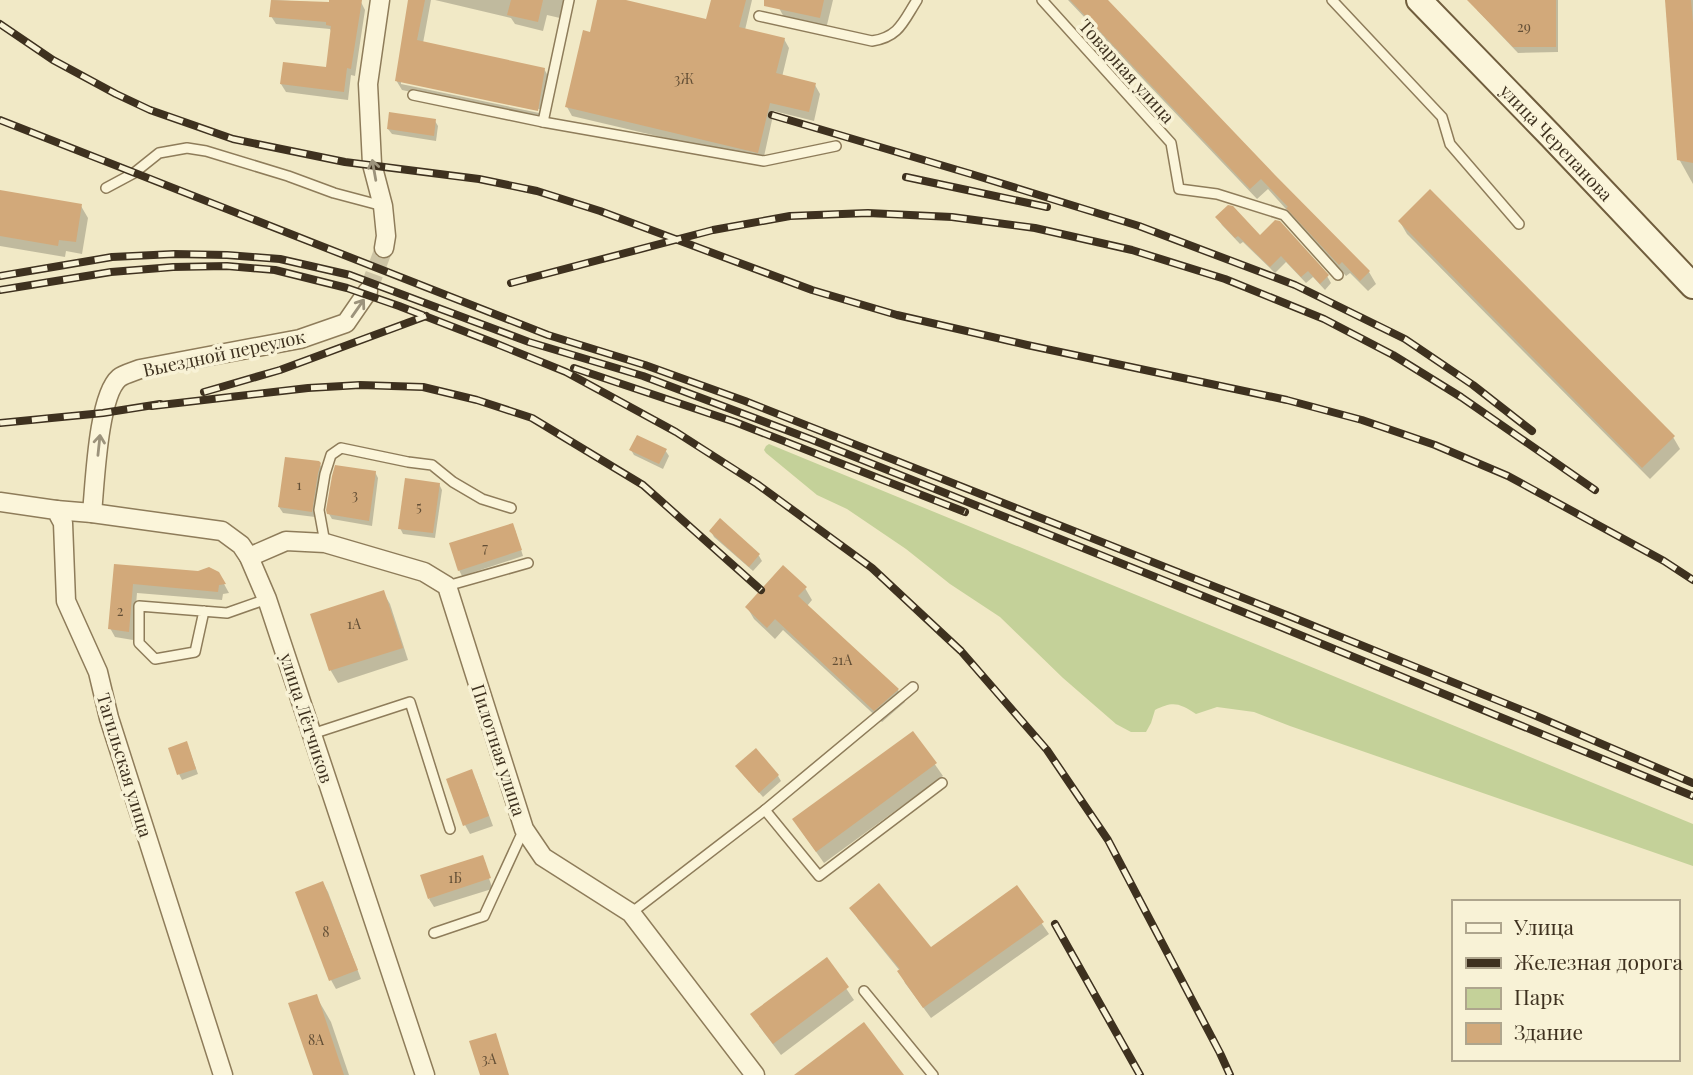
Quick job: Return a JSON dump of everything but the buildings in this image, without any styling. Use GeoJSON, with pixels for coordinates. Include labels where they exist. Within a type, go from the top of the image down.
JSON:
{"type":"FeatureCollection","features":[{"type":"Feature","properties":{"kind":"main road","name":"улица Черепанова"},"geometry":{"type":"LineString","coordinates":[[1419,0],[1693,286]]}},
{"type":"Feature","properties":{"kind":"street"},"geometry":{"type":"LineString","coordinates":[[380,0],[368,84],[372,164],[383,206],[386,236],[384,248]]}},
{"type":"Feature","properties":{"kind":"street","name":"Выездной переулок"},"geometry":{"type":"LineString","coordinates":[[92,513],[103,413],[110,390],[120,377],[140,369],[300,338],[346,323],[368,291]]}},
{"type":"Feature","properties":{"kind":"street"},"geometry":{"type":"LineString","coordinates":[[0,502],[56,510]]}},
{"type":"Feature","properties":{"kind":"street","name":"улица Лётчиков"},"geometry":{"type":"LineString","coordinates":[[56,510],[222,531],[241,545],[249,557],[267,599],[425,1075]]}},
{"type":"Feature","properties":{"kind":"street","name":"Тагильская улица"},"geometry":{"type":"LineString","coordinates":[[56,510],[63,523],[66,601],[98,672],[109,719],[223,1075]]}},
{"type":"Feature","properties":{"kind":"street"},"geometry":{"type":"LineString","coordinates":[[249,557],[286,541],[325,543],[424,572],[447,586]]}},
{"type":"Feature","properties":{"kind":"street","name":"Пилотная улица"},"geometry":{"type":"LineString","coordinates":[[447,586],[524,829],[543,857],[631,913],[755,1075]]}},
{"type":"Feature","properties":{"kind":"lane"},"geometry":{"type":"LineString","coordinates":[[543,122],[569,0]]}},
{"type":"Feature","properties":{"kind":"lane"},"geometry":{"type":"LineString","coordinates":[[759,16],[872,41],[886,39],[897,32],[917,0]]}},
{"type":"Feature","properties":{"kind":"lane","name":"Товарная улица"},"geometry":{"type":"LineString","coordinates":[[1042,0],[1171,143],[1179,189],[1217,194],[1284,215],[1338,275]]}},
{"type":"Feature","properties":{"kind":"lane"},"geometry":{"type":"LineString","coordinates":[[1332,0],[1442,117],[1450,144],[1519,224]]}},
{"type":"Feature","properties":{"kind":"lane"},"geometry":{"type":"LineString","coordinates":[[413,95],[543,122],[764,161],[836,146]]}},
{"type":"Feature","properties":{"kind":"lane"},"geometry":{"type":"LineString","coordinates":[[106,187],[134,173],[159,153],[187,148],[206,150],[334,193],[383,206]]}},
{"type":"Feature","properties":{"kind":"lane"},"geometry":{"type":"LineString","coordinates":[[325,543],[319,510],[325,474],[331,455],[341,448],[432,465],[453,482],[482,499],[511,508]]}},
{"type":"Feature","properties":{"kind":"lane"},"geometry":{"type":"LineString","coordinates":[[447,586],[528,563]]}},
{"type":"Feature","properties":{"kind":"lane"},"geometry":{"type":"LineString","coordinates":[[204,611],[195,652],[155,659],[139,643],[139,606],[204,611],[227,613],[267,599]]}},
{"type":"Feature","properties":{"kind":"lane"},"geometry":{"type":"LineString","coordinates":[[631,913],[765,810],[913,687]]}},
{"type":"Feature","properties":{"kind":"lane"},"geometry":{"type":"LineString","coordinates":[[312,734],[410,702],[450,829]]}},
{"type":"Feature","properties":{"kind":"lane"},"geometry":{"type":"LineString","coordinates":[[765,810],[819,876],[942,783]]}},
{"type":"Feature","properties":{"kind":"lane"},"geometry":{"type":"LineString","coordinates":[[434,933],[484,916],[524,829]]}},
{"type":"Feature","properties":{"kind":"lane"},"geometry":{"type":"LineString","coordinates":[[864,991],[933,1075]]}},
{"type":"Feature","properties":{"kind":"green space"},"geometry":{"type":"Polygon","coordinates":[[[769,444],[1693,824],[1693,866],[1254,712],[1217,707],[1196,714],[1171,704],[1155,710],[1146,732],[1131,732],[1116,724],[1063,678],[1000,617],[847,509],[817,495],[766,453],[764,450],[769,444]]]}},
{"type":"Feature","properties":{"kind":"tunnel"},"geometry":{"type":"LineString","coordinates":[[368,291],[384,248]]}},
{"type":"Feature","properties":{"kind":"railway"},"geometry":{"type":"LineString","coordinates":[[0,24],[53,60],[116,94],[150,110],[233,139],[345,162],[479,179],[537,191],[600,211],[812,290],[897,315],[1287,400],[1362,420],[1435,445],[1508,476],[1664,561],[1693,580]]}},
{"type":"Feature","properties":{"kind":"railway"},"geometry":{"type":"LineString","coordinates":[[772,115],[1139,226],[1295,285],[1405,339],[1473,385],[1532,431]]}},
{"type":"Feature","properties":{"kind":"railway"},"geometry":{"type":"LineString","coordinates":[[0,120],[548,335],[645,365],[745,401],[1289,616],[1534,715],[1693,783]]}},
{"type":"Feature","properties":{"kind":"railway"},"geometry":{"type":"LineString","coordinates":[[906,177],[1047,207]]}},
{"type":"Feature","properties":{"kind":"railway"},"geometry":{"type":"LineString","coordinates":[[511,283],[713,230],[790,216],[868,213],[952,217],[1035,228],[1132,250],[1225,279],[1324,319],[1393,355],[1461,397],[1595,490]]}},
{"type":"Feature","properties":{"kind":"railway"},"geometry":{"type":"LineString","coordinates":[[0,276],[112,257],[174,254],[280,259],[350,275],[529,342],[643,376],[810,439],[1693,796]]}},
{"type":"Feature","properties":{"kind":"railway"},"geometry":{"type":"LineString","coordinates":[[0,290],[111,272],[173,267],[227,266],[275,270],[347,288],[497,344],[566,372],[676,432],[757,484],[872,568],[961,651],[1047,750],[1108,840],[1230,1075]]}},
{"type":"Feature","properties":{"kind":"railway"},"geometry":{"type":"LineString","coordinates":[[204,392],[280,370],[426,316]]}},
{"type":"Feature","properties":{"kind":"railway"},"geometry":{"type":"LineString","coordinates":[[574,368],[735,422],[965,512]]}},
{"type":"Feature","properties":{"kind":"railway"},"geometry":{"type":"LineString","coordinates":[[152,406],[308,388],[360,385],[423,387],[477,400],[532,418],[643,485],[761,590]]}},
{"type":"Feature","properties":{"kind":"railway"},"geometry":{"type":"LineString","coordinates":[[0,423],[103,413],[160,404]]}},
{"type":"Feature","properties":{"kind":"railway"},"geometry":{"type":"LineString","coordinates":[[1055,924],[1140,1075]]}}]}
